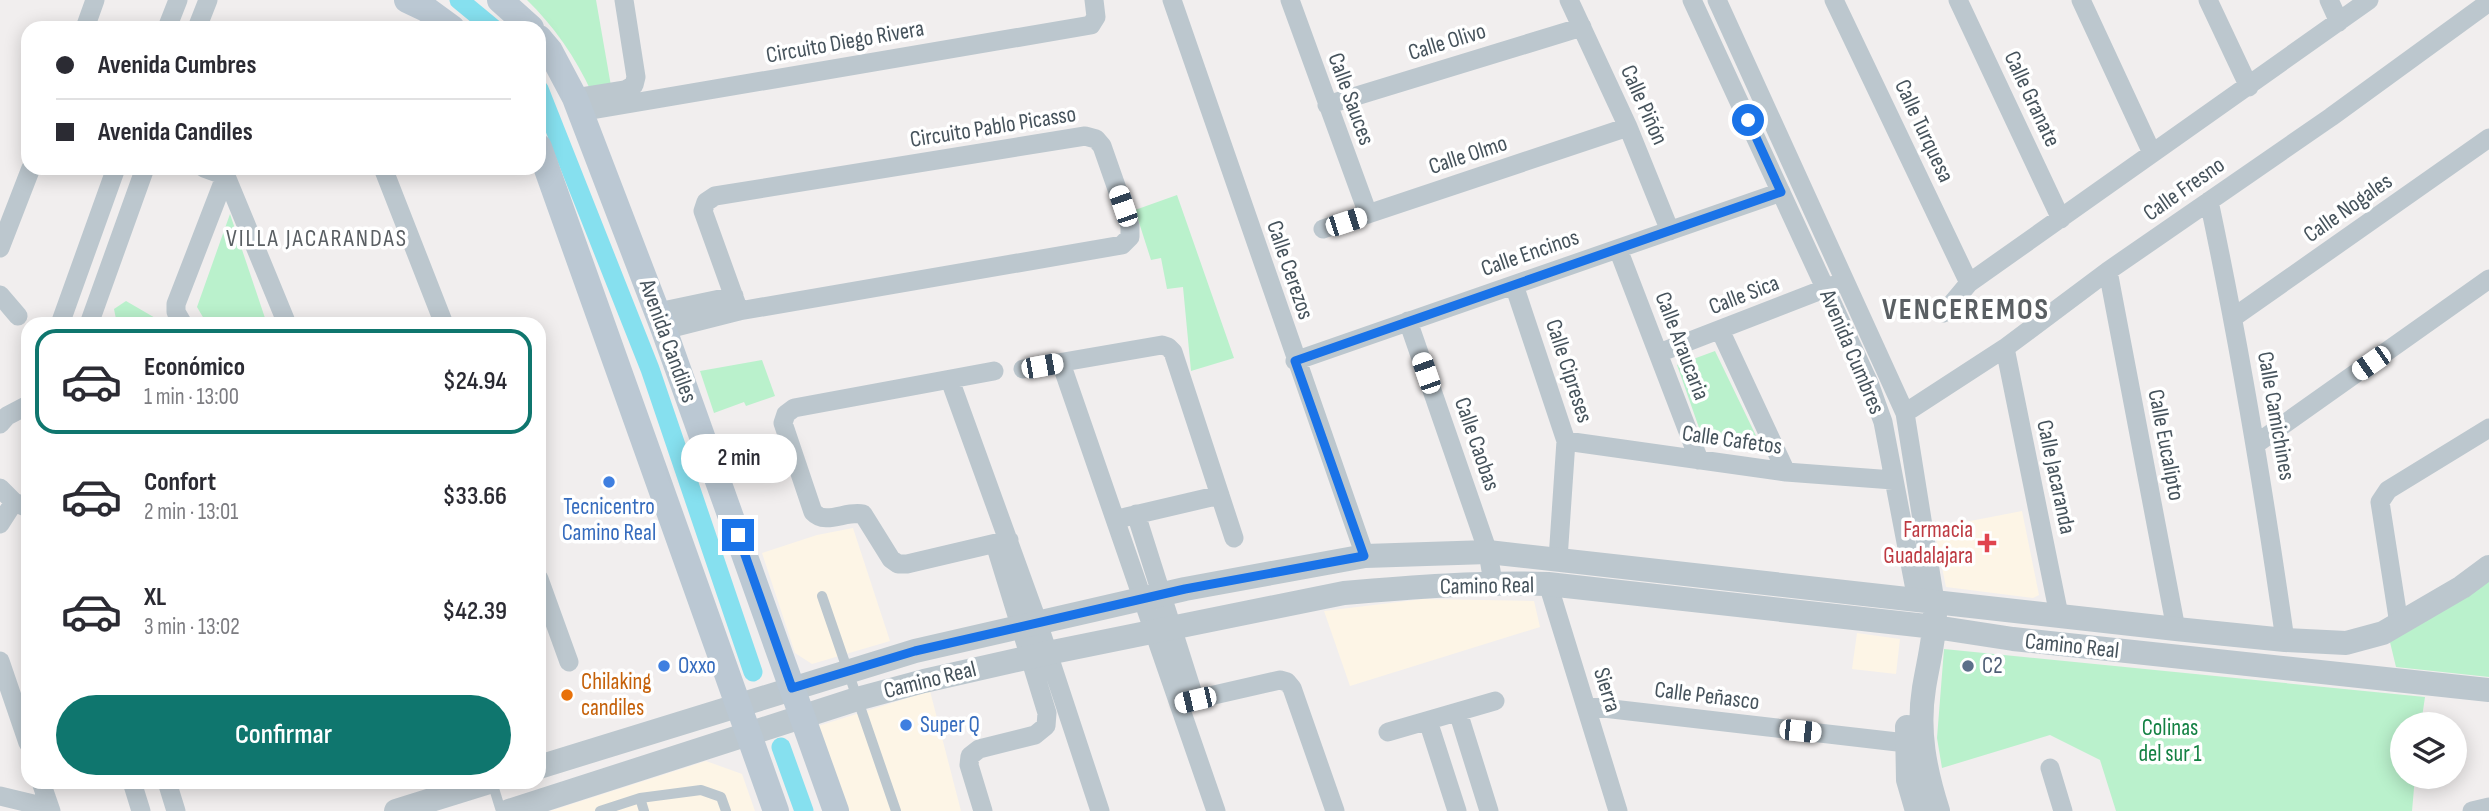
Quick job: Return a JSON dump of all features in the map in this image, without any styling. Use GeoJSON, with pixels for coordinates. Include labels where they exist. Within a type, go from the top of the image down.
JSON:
{"type":"FeatureCollection","features":[{"type":"Feature","properties":{"kind":"main road"},"geometry":{"type":"LineString","coordinates":[[407,0],[442,21]]}},
{"type":"Feature","properties":{"kind":"main road"},"geometry":{"type":"LineString","coordinates":[[500,0],[523,21]]}},
{"type":"Feature","properties":{"kind":"main road","name":"Avenida Candiles"},"geometry":{"type":"LineString","coordinates":[[546,46],[577,105],[661,321],[836,811]]}},
{"type":"Feature","properties":{"kind":"main road"},"geometry":{"type":"LineString","coordinates":[[546,167],[776,811]]}},
{"type":"Feature","properties":{"kind":"street"},"geometry":{"type":"LineString","coordinates":[[88,21],[95,0]]}},
{"type":"Feature","properties":{"kind":"street"},"geometry":{"type":"LineString","coordinates":[[170,21],[178,0]]}},
{"type":"Feature","properties":{"kind":"street"},"geometry":{"type":"LineString","coordinates":[[200,21],[208,0]]}},
{"type":"Feature","properties":{"kind":"street"},"geometry":{"type":"LineString","coordinates":[[577,105],[634,85],[636,77],[624,0]]}},
{"type":"Feature","properties":{"kind":"street","name":"Circuito Diego Rivera"},"geometry":{"type":"LineString","coordinates":[[577,105],[1091,25],[1096,17],[1094,0]]}},
{"type":"Feature","properties":{"kind":"street","name":"Calle Cerezos"},"geometry":{"type":"LineString","coordinates":[[1172,0],[1364,556]]}},
{"type":"Feature","properties":{"kind":"street","name":"Calle Sauces"},"geometry":{"type":"LineString","coordinates":[[1290,0],[1368,214]]}},
{"type":"Feature","properties":{"kind":"street","name":"Calle Piñón"},"geometry":{"type":"LineString","coordinates":[[1569,0],[1628,127],[1670,231]]}},
{"type":"Feature","properties":{"kind":"street","name":"Avenida Cumbres"},"geometry":{"type":"LineString","coordinates":[[1692,0],[1869,383],[1883,422],[1893,480],[1926,601]]}},
{"type":"Feature","properties":{"kind":"street","name":"Avenida Cumbres"},"geometry":{"type":"LineString","coordinates":[[1717,0],[1905,413],[1926,601],[1921,742],[1938,811]]}},
{"type":"Feature","properties":{"kind":"street","name":"Calle Turquesa"},"geometry":{"type":"LineString","coordinates":[[1834,0],[1969,283]]}},
{"type":"Feature","properties":{"kind":"street","name":"Calle Granate"},"geometry":{"type":"LineString","coordinates":[[1958,0],[2061,219]]}},
{"type":"Feature","properties":{"kind":"street"},"geometry":{"type":"LineString","coordinates":[[2081,0],[2152,153]]}},
{"type":"Feature","properties":{"kind":"street"},"geometry":{"type":"LineString","coordinates":[[2208,0],[2249,86]]}},
{"type":"Feature","properties":{"kind":"street"},"geometry":{"type":"LineString","coordinates":[[2329,0],[2339,22]]}},
{"type":"Feature","properties":{"kind":"street","name":"Calle Fresno"},"geometry":{"type":"LineString","coordinates":[[1944,313],[1969,283],[2369,0]]}},
{"type":"Feature","properties":{"kind":"street","name":"Calle Fresno"},"geometry":{"type":"LineString","coordinates":[[1905,413],[2004,348],[2108,271],[2332,117],[2489,2]]}},
{"type":"Feature","properties":{"kind":"street","name":"Calle Olivo"},"geometry":{"type":"LineString","coordinates":[[1327,105],[1582,27]]}},
{"type":"Feature","properties":{"kind":"street","name":"Calle Olmo"},"geometry":{"type":"LineString","coordinates":[[1324,229],[1628,127]]}},
{"type":"Feature","properties":{"kind":"street","name":"Circuito Pablo Picasso"},"geometry":{"type":"LineString","coordinates":[[661,321],[736,303],[1122,245],[1130,237],[1130,226],[1102,146],[1096,139],[1085,136],[715,196],[706,202],[703,211],[736,303]]}},
{"type":"Feature","properties":{"kind":"street","name":"Calle Nogales"},"geometry":{"type":"LineString","coordinates":[[2234,317],[2489,138]]}},
{"type":"Feature","properties":{"kind":"street"},"geometry":{"type":"LineString","coordinates":[[0,248],[28,175]]}},
{"type":"Feature","properties":{"kind":"street"},"geometry":{"type":"LineString","coordinates":[[63,317],[113,175]]}},
{"type":"Feature","properties":{"kind":"street"},"geometry":{"type":"LineString","coordinates":[[92,317],[142,175]]}},
{"type":"Feature","properties":{"kind":"street"},"geometry":{"type":"LineString","coordinates":[[179,317],[176,304],[227,175]]}},
{"type":"Feature","properties":{"kind":"street"},"geometry":{"type":"LineString","coordinates":[[229,175],[284,317]]}},
{"type":"Feature","properties":{"kind":"street"},"geometry":{"type":"LineString","coordinates":[[386,175],[441,317]]}},
{"type":"Feature","properties":{"kind":"street","name":"Calle Encinos"},"geometry":{"type":"LineString","coordinates":[[1295,361],[1781,192]]}},
{"type":"Feature","properties":{"kind":"street","name":"Calle Camichines"},"geometry":{"type":"LineString","coordinates":[[2209,201],[2234,317],[2286,640]]}},
{"type":"Feature","properties":{"kind":"street","name":"Calle Araucaria"},"geometry":{"type":"LineString","coordinates":[[1618,249],[1699,460]]}},
{"type":"Feature","properties":{"kind":"street","name":"Calle Eucalipto"},"geometry":{"type":"LineString","coordinates":[[2108,271],[2176,629]]}},
{"type":"Feature","properties":{"kind":"street"},"geometry":{"type":"LineString","coordinates":[[2256,444],[2489,279]]}},
{"type":"Feature","properties":{"kind":"street","name":"Calle Sica"},"geometry":{"type":"LineString","coordinates":[[1659,353],[1845,281]]}},
{"type":"Feature","properties":{"kind":"street","name":"Calle Cipreses"},"geometry":{"type":"LineString","coordinates":[[1514,285],[1566,441],[1558,559]]}},
{"type":"Feature","properties":{"kind":"street"},"geometry":{"type":"LineString","coordinates":[[0,295],[18,316]]}},
{"type":"Feature","properties":{"kind":"street","name":"Calle Caobas"},"geometry":{"type":"LineString","coordinates":[[1408,321],[1488,552],[1493,583]]}},
{"type":"Feature","properties":{"kind":"street"},"geometry":{"type":"LineString","coordinates":[[1720,330],[1786,472]]}},
{"type":"Feature","properties":{"kind":"street"},"geometry":{"type":"LineString","coordinates":[[1023,369],[1162,345],[1168,347],[1173,352],[1234,538]]}},
{"type":"Feature","properties":{"kind":"street","name":"Calle Jacaranda"},"geometry":{"type":"LineString","coordinates":[[2004,348],[2059,615]]}},
{"type":"Feature","properties":{"kind":"street"},"geometry":{"type":"LineString","coordinates":[[1060,363],[1115,519],[1152,597],[1187,701],[1216,811]]}},
{"type":"Feature","properties":{"kind":"street"},"geometry":{"type":"LineString","coordinates":[[994,371],[794,408],[786,414],[783,423],[813,512],[818,517],[826,518],[857,512],[863,514],[891,559],[898,564],[1002,542]]}},
{"type":"Feature","properties":{"kind":"street"},"geometry":{"type":"LineString","coordinates":[[950,380],[1039,655],[1100,811]]}},
{"type":"Feature","properties":{"kind":"street"},"geometry":{"type":"LineString","coordinates":[[0,424],[21,407]]}},
{"type":"Feature","properties":{"kind":"street"},"geometry":{"type":"LineString","coordinates":[[2399,624],[2380,502],[2388,490],[2489,428]]}},
{"type":"Feature","properties":{"kind":"street","name":"Calle Cafetos"},"geometry":{"type":"LineString","coordinates":[[1566,441],[1786,472],[1893,480]]}},
{"type":"Feature","properties":{"kind":"street"},"geometry":{"type":"LineString","coordinates":[[1115,519],[1220,495]]}},
{"type":"Feature","properties":{"kind":"street"},"geometry":{"type":"LineString","coordinates":[[0,524],[14,500]]}},
{"type":"Feature","properties":{"kind":"street"},"geometry":{"type":"LineString","coordinates":[[1136,514],[1152,597]]}},
{"type":"Feature","properties":{"kind":"street","name":"Camino Real"},"geometry":{"type":"LineString","coordinates":[[546,765],[915,651],[1152,597],[1364,556],[1488,552],[2176,629],[2346,643],[2383,633],[2462,587],[2489,567]]}},
{"type":"Feature","properties":{"kind":"street","name":"Camino Real"},"geometry":{"type":"LineString","coordinates":[[509,811],[857,699],[1039,655],[1345,593],[1493,583],[1548,584],[1926,626],[2013,639],[2489,690]]}},
{"type":"Feature","properties":{"kind":"street","name":"Sierra"},"geometry":{"type":"LineString","coordinates":[[1548,584],[1618,811]]}},
{"type":"Feature","properties":{"kind":"street"},"geometry":{"type":"LineString","coordinates":[[546,620],[569,662]]}},
{"type":"Feature","properties":{"kind":"street","name":"Avenida Cumbres"},"geometry":{"type":"LineString","coordinates":[[1917,811],[1908,780],[1908,691],[1926,626]]}},
{"type":"Feature","properties":{"kind":"street"},"geometry":{"type":"LineString","coordinates":[[983,811],[969,765],[970,756],[979,749],[1035,735],[1046,726],[1047,713],[1039,655]]}},
{"type":"Feature","properties":{"kind":"street"},"geometry":{"type":"LineString","coordinates":[[0,661],[21,722]]}},
{"type":"Feature","properties":{"kind":"street"},"geometry":{"type":"LineString","coordinates":[[1187,701],[1280,680],[1287,682],[1292,688],[1335,811]]}},
{"type":"Feature","properties":{"kind":"street"},"geometry":{"type":"LineString","coordinates":[[1388,732],[1494,701]]}},
{"type":"Feature","properties":{"kind":"street","name":"Calle Peñasco"},"geometry":{"type":"LineString","coordinates":[[1586,706],[1906,743]]}},
{"type":"Feature","properties":{"kind":"street"},"geometry":{"type":"LineString","coordinates":[[1458,712],[1489,811]]}},
{"type":"Feature","properties":{"kind":"street"},"geometry":{"type":"LineString","coordinates":[[1428,721],[1457,811]]}},
{"type":"Feature","properties":{"kind":"street"},"geometry":{"type":"LineString","coordinates":[[2050,768],[2063,811]]}},
{"type":"Feature","properties":{"kind":"street"},"geometry":{"type":"LineString","coordinates":[[44,789],[51,810]]}},
{"type":"Feature","properties":{"kind":"street"},"geometry":{"type":"LineString","coordinates":[[134,789],[141,811]]}},
{"type":"Feature","properties":{"kind":"street"},"geometry":{"type":"LineString","coordinates":[[169,789],[176,811]]}},
{"type":"Feature","properties":{"kind":"street"},"geometry":{"type":"LineString","coordinates":[[396,811],[468,789]]}},
{"type":"Feature","properties":{"kind":"street"},"geometry":{"type":"LineString","coordinates":[[0,796],[51,810]]}},
{"type":"Feature","properties":{"kind":"street"},"geometry":{"type":"LineString","coordinates":[[2472,811],[2489,807]]}},
{"type":"Feature","properties":{"kind":"lane"},"geometry":{"type":"LineString","coordinates":[[822,596],[896,811]]}},
{"type":"Feature","properties":{"kind":"lane"},"geometry":{"type":"LineString","coordinates":[[493,789],[501,811]]}},
{"type":"Feature","properties":{"kind":"lane"},"geometry":{"type":"LineString","coordinates":[[600,811],[640,798],[701,790],[721,797],[726,811]]}},
{"type":"Feature","properties":{"kind":"lane"},"geometry":{"type":"LineString","coordinates":[[640,798],[644,811]]}},
{"type":"Feature","properties":{"kind":"shaded area"},"geometry":{"type":"Polygon","coordinates":[[[2022,511],[2039,595],[2033,598],[1946,587],[1934,528],[2022,511]]]}},
{"type":"Feature","properties":{"kind":"shaded area"},"geometry":{"type":"Polygon","coordinates":[[[853,528],[890,641],[812,664],[795,653],[762,553],[817,535],[853,528]]]}},
{"type":"Feature","properties":{"kind":"shaded area"},"geometry":{"type":"Polygon","coordinates":[[[1423,599],[1534,601],[1540,627],[1350,686],[1324,611],[1423,599]]]}},
{"type":"Feature","properties":{"kind":"shaded area"},"geometry":{"type":"Polygon","coordinates":[[[1857,633],[1900,639],[1896,674],[1852,669],[1857,633]]]}},
{"type":"Feature","properties":{"kind":"shaded area"},"geometry":{"type":"Polygon","coordinates":[[[930,691],[961,811],[849,811],[818,726],[930,691]]]}},
{"type":"Feature","properties":{"kind":"shaded area"},"geometry":{"type":"Polygon","coordinates":[[[706,761],[742,774],[755,811],[550,811],[706,761]]]}},
{"type":"Feature","properties":{"kind":"green space"},"geometry":{"type":"Polygon","coordinates":[[[527,0],[596,0],[611,86],[591,91],[563,43],[527,0]]]}},
{"type":"Feature","properties":{"kind":"green space"},"geometry":{"type":"Polygon","coordinates":[[[1177,195],[1234,358],[1191,371],[1183,287],[1167,289],[1161,258],[1151,260],[1135,210],[1177,195]]]}},
{"type":"Feature","properties":{"kind":"green space"},"geometry":{"type":"Polygon","coordinates":[[[230,214],[265,317],[203,317],[197,307],[230,214]]]}},
{"type":"Feature","properties":{"kind":"green space"},"geometry":{"type":"Polygon","coordinates":[[[126,301],[154,317],[116,317],[114,309],[126,301]]]}},
{"type":"Feature","properties":{"kind":"green space"},"geometry":{"type":"Polygon","coordinates":[[[1715,351],[1761,446],[1704,442],[1677,365],[1715,351]]]}},
{"type":"Feature","properties":{"kind":"green space"},"geometry":{"type":"Polygon","coordinates":[[[762,360],[775,396],[746,406],[744,402],[714,413],[700,371],[762,360]]]}},
{"type":"Feature","properties":{"kind":"green space"},"geometry":{"type":"Polygon","coordinates":[[[2489,576],[2489,677],[2396,667],[2389,638],[2489,576]]]}},
{"type":"Feature","properties":{"kind":"green space","name":"Colinas del sur 1"},"geometry":{"type":"Polygon","coordinates":[[[1944,649],[2425,697],[2423,712],[2390,712],[2390,789],[2414,789],[2412,811],[2116,811],[2100,760],[2050,735],[1942,768],[1937,738],[1944,649]]]}},
{"type":"Feature","properties":{"kind":"waterway"},"geometry":{"type":"LineString","coordinates":[[459,0],[484,21]]}},
{"type":"Feature","properties":{"kind":"waterway"},"geometry":{"type":"LineString","coordinates":[[546,107],[650,369],[753,672]]}},
{"type":"Feature","properties":{"kind":"waterway"},"geometry":{"type":"LineString","coordinates":[[781,747],[804,811]]}},
{"type":"Feature","properties":{"kind":"place","name":"Tecnicentro Camino Real"},"geometry":{"type":"Point","coordinates":[609,482]}},
{"type":"Feature","properties":{"kind":"place","name":"Farmacia Guadalajara"},"geometry":{"type":"Point","coordinates":[1987,543]}},
{"type":"Feature","properties":{"kind":"place","name":"Oxxo"},"geometry":{"type":"Point","coordinates":[664,666]}},
{"type":"Feature","properties":{"kind":"place","name":"C2"},"geometry":{"type":"Point","coordinates":[1968,666]}},
{"type":"Feature","properties":{"kind":"place","name":"Chilaking candiles"},"geometry":{"type":"Point","coordinates":[567,695]}},
{"type":"Feature","properties":{"kind":"place","name":"Super Q"},"geometry":{"type":"Point","coordinates":[906,725]}},
{"type":"Feature","properties":{"kind":"district","name":"VILLA JACARANDAS"},"geometry":{"type":"Point","coordinates":[317,238]}},
{"type":"Feature","properties":{"kind":"district","name":"VENCEREMOS"},"geometry":{"type":"Point","coordinates":[1966,310]}},
{"type":"Feature","properties":{"kind":"route"},"geometry":{"type":"LineString","coordinates":[[738,535],[792,688],[915,651],[1185,589],[1364,556],[1295,361],[1781,192],[1748,120]]}}]}
